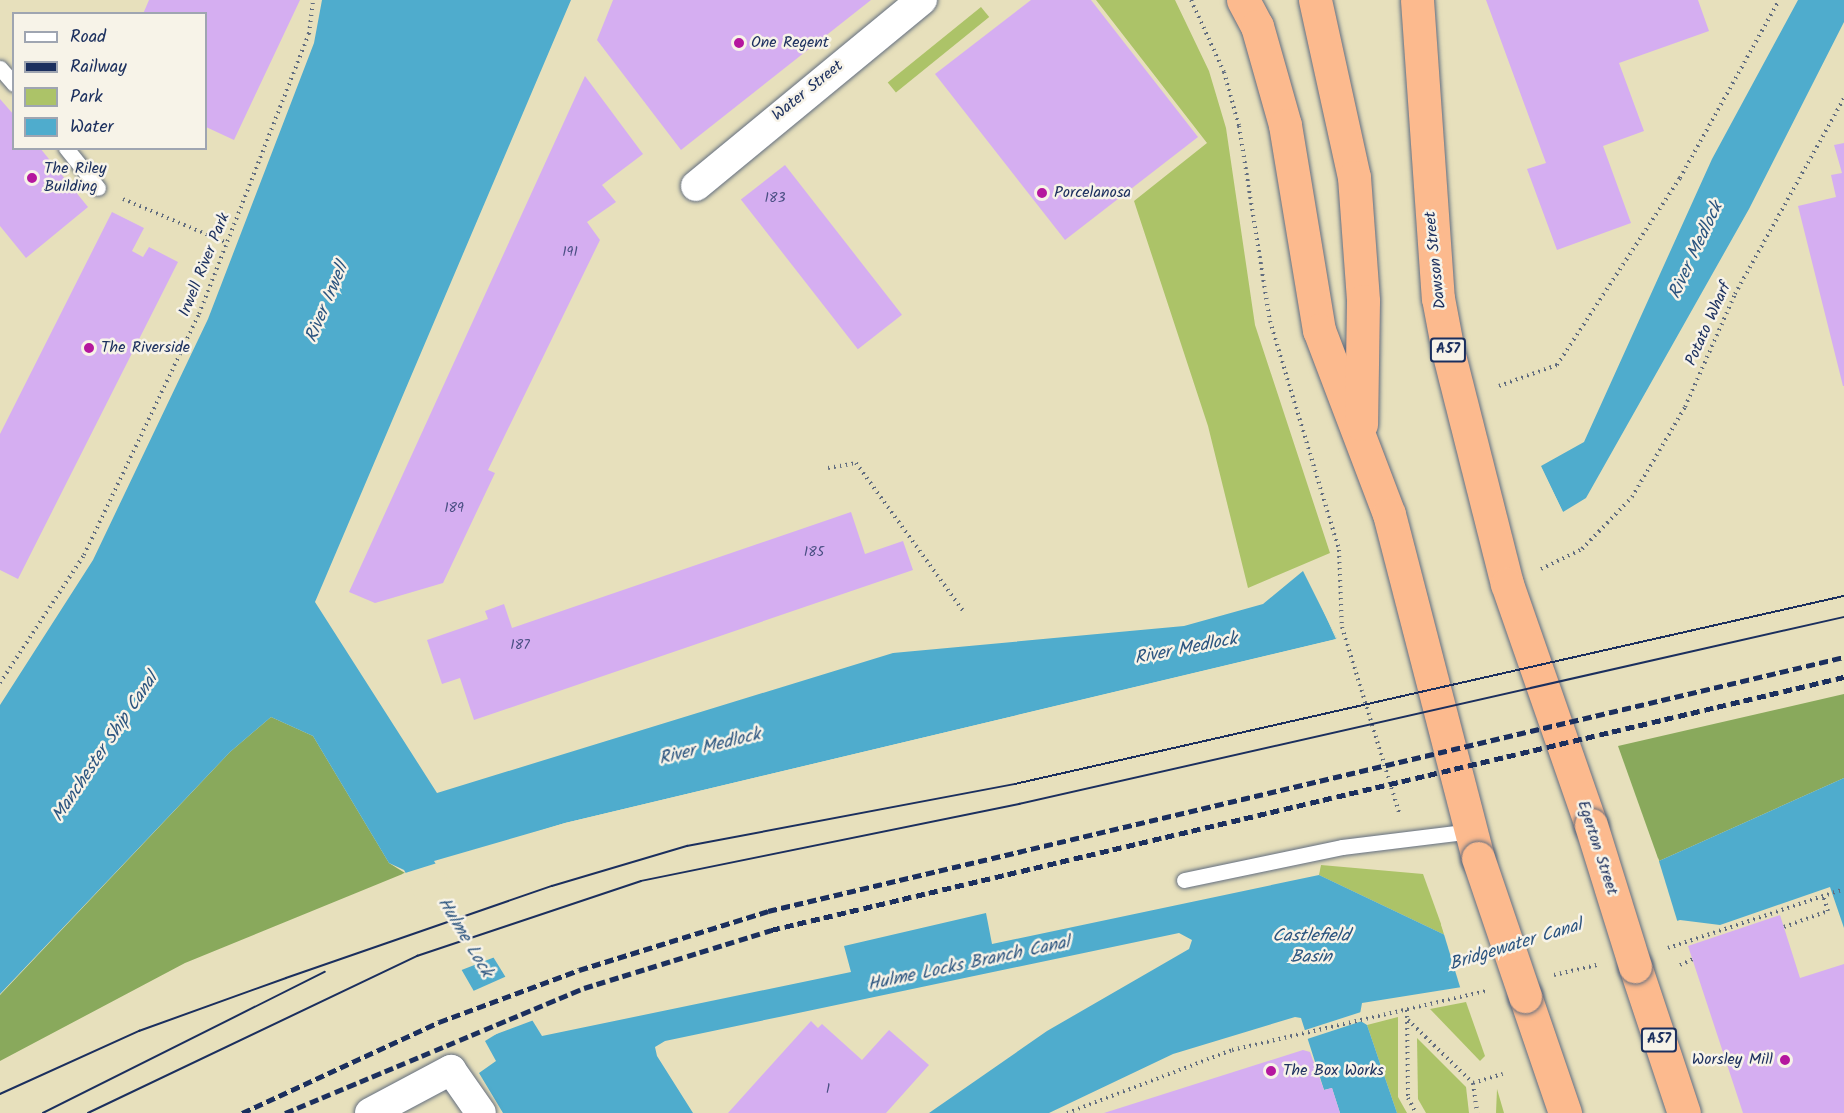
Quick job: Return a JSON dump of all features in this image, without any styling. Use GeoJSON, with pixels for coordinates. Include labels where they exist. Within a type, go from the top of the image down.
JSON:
{"type":"FeatureCollection","features":[{"type":"Feature","properties":{"kind":"highway"},"geometry":{"type":"LineString","coordinates":[[1243,0],[1257,26],[1285,125],[1319,330],[1389,514],[1475,844],[1565,1113]]}},
{"type":"Feature","properties":{"kind":"highway"},"geometry":{"type":"LineString","coordinates":[[1315,0],[1354,177],[1363,302],[1361,441]]}},
{"type":"Feature","properties":{"kind":"highway","name":"Dawson Street"},"geometry":{"type":"LineString","coordinates":[[1417,0],[1438,298],[1508,584]]}},
{"type":"Feature","properties":{"kind":"highway","name":"Egerton Street"},"geometry":{"type":"LineString","coordinates":[[1508,584],[1591,825],[1684,1113]]}},
{"type":"Feature","properties":{"kind":"street","name":"Water Street"},"geometry":{"type":"LineString","coordinates":[[696,186],[922,0]]}},
{"type":"Feature","properties":{"kind":"street"},"geometry":{"type":"LineString","coordinates":[[370,1113],[451,1070],[481,1113]]}},
{"type":"Feature","properties":{"kind":"lane"},"geometry":{"type":"LineString","coordinates":[[0,68],[12,82]]}},
{"type":"Feature","properties":{"kind":"lane"},"geometry":{"type":"LineString","coordinates":[[68,150],[98,188]]}},
{"type":"Feature","properties":{"kind":"lane"},"geometry":{"type":"LineString","coordinates":[[1184,880],[1342,847],[1417,838],[1475,844]]}},
{"type":"Feature","properties":{"kind":"path","name":"Irwell River Park"},"geometry":{"type":"LineString","coordinates":[[0,683],[84,555],[199,314],[309,34],[313,0]]}},
{"type":"Feature","properties":{"kind":"path"},"geometry":{"type":"LineString","coordinates":[[1191,0],[1224,72],[1239,126],[1270,321],[1338,550],[1342,627],[1399,814],[1417,838]]}},
{"type":"Feature","properties":{"kind":"path"},"geometry":{"type":"LineString","coordinates":[[1499,386],[1557,365],[1680,178],[1779,0]]}},
{"type":"Feature","properties":{"kind":"path","name":"Potato Wharf"},"geometry":{"type":"LineString","coordinates":[[1508,584],[1582,549],[1632,496],[1685,407],[1735,294],[1844,98]]}},
{"type":"Feature","properties":{"kind":"path"},"geometry":{"type":"LineString","coordinates":[[98,188],[227,243]]}},
{"type":"Feature","properties":{"kind":"path"},"geometry":{"type":"LineString","coordinates":[[828,468],[856,462],[963,611]]}},
{"type":"Feature","properties":{"kind":"path"},"geometry":{"type":"LineString","coordinates":[[1831,894],[1844,889]]}},
{"type":"Feature","properties":{"kind":"path"},"geometry":{"type":"LineString","coordinates":[[1784,927],[1828,912],[1823,896]]}},
{"type":"Feature","properties":{"kind":"path"},"geometry":{"type":"LineString","coordinates":[[1680,965],[1693,959]]}},
{"type":"Feature","properties":{"kind":"path"},"geometry":{"type":"LineString","coordinates":[[1067,1113],[1232,1050],[1303,1030],[1407,1010],[1408,1098],[1416,1113]]}},
{"type":"Feature","properties":{"kind":"path"},"geometry":{"type":"LineString","coordinates":[[1408,1020],[1473,1083],[1477,1113]]}},
{"type":"Feature","properties":{"kind":"path"},"geometry":{"type":"LineString","coordinates":[[1473,1083],[1503,1074]]}},
{"type":"Feature","properties":{"kind":"green space"},"geometry":{"type":"Polygon","coordinates":[[[1096,0],[1175,0],[1209,71],[1226,128],[1255,325],[1330,553],[1248,588],[1208,426],[1134,201],[1207,143],[1096,0]]]}},
{"type":"Feature","properties":{"kind":"green space"},"geometry":{"type":"Polygon","coordinates":[[[981,7],[989,17],[896,93],[888,83],[981,7]]]}},
{"type":"Feature","properties":{"kind":"green space"},"geometry":{"type":"Polygon","coordinates":[[[1844,694],[1844,778],[1659,861],[1618,746],[1844,694]]]}},
{"type":"Feature","properties":{"kind":"green space"},"geometry":{"type":"Polygon","coordinates":[[[271,717],[313,736],[389,863],[405,873],[185,963],[0,1061],[0,995],[230,752],[271,717]]]}},
{"type":"Feature","properties":{"kind":"green space"},"geometry":{"type":"Polygon","coordinates":[[[1321,865],[1423,874],[1445,935],[1319,875],[1321,865]]]}},
{"type":"Feature","properties":{"kind":"green space"},"geometry":{"type":"Polygon","coordinates":[[[1466,1002],[1485,1056],[1480,1061],[1430,1009],[1466,1002]]]}},
{"type":"Feature","properties":{"kind":"green space"},"geometry":{"type":"Polygon","coordinates":[[[1398,1017],[1398,1097],[1407,1113],[1397,1113],[1367,1025],[1398,1017]]]}},
{"type":"Feature","properties":{"kind":"green space"},"geometry":{"type":"Polygon","coordinates":[[[1417,1038],[1466,1087],[1469,1113],[1426,1113],[1418,1099],[1417,1038]]]}},
{"type":"Feature","properties":{"kind":"green space"},"geometry":{"type":"Polygon","coordinates":[[[1497,1089],[1504,1113],[1496,1113],[1497,1089]]]}},
{"type":"Feature","properties":{"kind":"water"},"geometry":{"type":"Polygon","coordinates":[[[322,0],[571,0],[315,602],[437,793],[893,653],[1184,626],[1263,604],[1303,571],[1337,639],[565,823],[434,861],[542,1036],[851,972],[844,946],[986,913],[992,944],[1319,875],[1445,935],[1659,861],[1844,778],[1844,928],[1830,887],[1720,925],[1680,920],[1462,987],[1362,1003],[1359,1020],[1367,1025],[1397,1113],[1340,1113],[1332,1088],[1324,1090],[1301,1018],[1295,1017],[1173,1054],[1049,1113],[929,1113],[1047,1031],[1189,949],[1192,940],[1179,933],[665,1041],[655,1047],[657,1056],[693,1113],[503,1113],[479,1073],[496,1061],[485,1041],[498,1033],[404,870],[389,863],[313,736],[271,717],[230,752],[0,994],[0,705],[93,560],[208,319],[314,43],[322,0]]]}},
{"type":"Feature","properties":{"kind":"water","name":"River Medlock"},"geometry":{"type":"Polygon","coordinates":[[[1798,0],[1844,0],[1844,22],[1749,209],[1586,498],[1563,512],[1541,466],[1584,442],[1712,159],[1798,0]]]}},
{"type":"Feature","properties":{"kind":"pier"},"geometry":{"type":"Polygon","coordinates":[[[1539,463],[1563,512],[1560,514],[1535,465],[1539,463]]]}},
{"type":"Feature","properties":{"kind":"pier"},"geometry":{"type":"Polygon","coordinates":[[[1305,570],[1338,641],[566,826],[438,863],[495,957],[459,971],[402,874],[565,823],[1336,639],[1305,570]]]}},
{"type":"Feature","properties":{"kind":"pier"},"geometry":{"type":"Polygon","coordinates":[[[1658,858],[1678,923],[1461,989],[1441,924],[1658,858]]]}},
{"type":"Feature","properties":{"kind":"pier"},"geometry":{"type":"Polygon","coordinates":[[[507,976],[534,1020],[483,1039],[494,1032],[471,992],[507,976]]]}},
{"type":"Feature","properties":{"kind":"pier"},"geometry":{"type":"Polygon","coordinates":[[[1361,1012],[1364,1021],[1306,1039],[1303,1031],[1361,1012]]]}},
{"type":"Feature","properties":{"kind":"building"},"geometry":{"type":"Polygon","coordinates":[[[149,0],[300,0],[234,140],[207,127],[207,12],[144,12],[149,0]]]}},
{"type":"Feature","properties":{"kind":"building","name":"One Regent"},"geometry":{"type":"Polygon","coordinates":[[[613,0],[871,0],[681,150],[597,40],[613,0]]]}},
{"type":"Feature","properties":{"kind":"building"},"geometry":{"type":"Polygon","coordinates":[[[1031,0],[1091,0],[1198,137],[1065,240],[935,74],[1031,0]]]}},
{"type":"Feature","properties":{"kind":"building"},"geometry":{"type":"Polygon","coordinates":[[[1486,0],[1698,0],[1709,31],[1619,63],[1644,131],[1603,146],[1631,223],[1557,250],[1527,169],[1546,163],[1486,0]]]}},
{"type":"Feature","properties":{"kind":"building"},"geometry":{"type":"Polygon","coordinates":[[[585,76],[643,154],[602,185],[616,202],[587,222],[600,240],[488,470],[495,473],[443,583],[375,603],[349,592],[585,76]]]}},
{"type":"Feature","properties":{"kind":"building","name":"The Riley Building"},"geometry":{"type":"Polygon","coordinates":[[[0,99],[12,113],[12,150],[42,150],[88,207],[26,258],[0,226],[0,99]]]}},
{"type":"Feature","properties":{"kind":"building"},"geometry":{"type":"Polygon","coordinates":[[[1844,143],[1843,386],[1798,206],[1836,197],[1831,175],[1842,173],[1834,145],[1844,143]]]}},
{"type":"Feature","properties":{"kind":"building"},"geometry":{"type":"Polygon","coordinates":[[[785,165],[902,315],[858,349],[741,199],[785,165]]]}},
{"type":"Feature","properties":{"kind":"building","name":"The Riverside"},"geometry":{"type":"Polygon","coordinates":[[[112,212],[144,228],[132,251],[143,257],[149,247],[178,262],[18,579],[0,570],[0,434],[112,212]]]}},
{"type":"Feature","properties":{"kind":"building"},"geometry":{"type":"Polygon","coordinates":[[[851,512],[865,554],[903,541],[913,570],[474,720],[460,678],[442,684],[427,640],[488,619],[485,611],[504,604],[512,628],[851,512]]]}},
{"type":"Feature","properties":{"kind":"building","name":"Worsley Mill"},"geometry":{"type":"Polygon","coordinates":[[[1780,915],[1800,978],[1844,964],[1844,1113],[1743,1113],[1688,946],[1780,915]]]}},
{"type":"Feature","properties":{"kind":"building"},"geometry":{"type":"Polygon","coordinates":[[[811,1021],[818,1028],[822,1024],[862,1060],[889,1030],[929,1065],[886,1113],[728,1113],[811,1021]]]}},
{"type":"Feature","properties":{"kind":"building","name":"The Box Works"},"geometry":{"type":"Polygon","coordinates":[[[1303,1050],[1310,1052],[1324,1090],[1332,1088],[1340,1113],[1104,1113],[1303,1050]]]}},
{"type":"Feature","properties":{"kind":"tram line"},"geometry":{"type":"LineString","coordinates":[[0,1094],[139,1031],[552,886],[687,846],[1015,784],[1844,596]]}},
{"type":"Feature","properties":{"kind":"tram line"},"geometry":{"type":"LineString","coordinates":[[88,1113],[417,956],[641,881],[1019,804],[1844,617]]}},
{"type":"Feature","properties":{"kind":"tram line"},"geometry":{"type":"LineString","coordinates":[[43,1113],[325,972]]}},
{"type":"Feature","properties":{"kind":"railway"},"geometry":{"type":"LineString","coordinates":[[242,1113],[439,1022],[579,970],[768,911],[1844,657]]}},
{"type":"Feature","properties":{"kind":"railway"},"geometry":{"type":"LineString","coordinates":[[285,1113],[584,988],[771,930],[1844,677]]}},
{"type":"Feature","properties":{"kind":"place","name":"One Regent"},"geometry":{"type":"Point","coordinates":[739,43]}},
{"type":"Feature","properties":{"kind":"place","name":"The Riley Building"},"geometry":{"type":"Point","coordinates":[32,178]}},
{"type":"Feature","properties":{"kind":"place","name":"Porcelanosa"},"geometry":{"type":"Point","coordinates":[1042,193]}},
{"type":"Feature","properties":{"kind":"place","name":"The Riverside"},"geometry":{"type":"Point","coordinates":[89,348]}},
{"type":"Feature","properties":{"kind":"place","name":"Worsley Mill"},"geometry":{"type":"Point","coordinates":[1785,1060]}},
{"type":"Feature","properties":{"kind":"place","name":"The Box Works"},"geometry":{"type":"Point","coordinates":[1271,1071]}},
{"type":"Feature","properties":{"kind":"water label","name":"River Irwell"},"geometry":{"type":"Point","coordinates":[328,303]}},
{"type":"Feature","properties":{"kind":"water label","name":"Manchester Ship Canal"},"geometry":{"type":"Point","coordinates":[106,748]}},
{"type":"Feature","properties":{"kind":"water label","name":"Hulme Lock"},"geometry":{"type":"Point","coordinates":[464,938]}},
{"type":"Feature","properties":{"kind":"water label","name":"Bridgewater Canal"},"geometry":{"type":"Point","coordinates":[1516,946]}},
{"type":"Feature","properties":{"kind":"water label","name":"Castlefield Basin"},"geometry":{"type":"Point","coordinates":[1311,948]}},
{"type":"Feature","properties":{"kind":"water label","name":"Hulme Locks Branch Canal"},"geometry":{"type":"Point","coordinates":[969,965]}}]}
